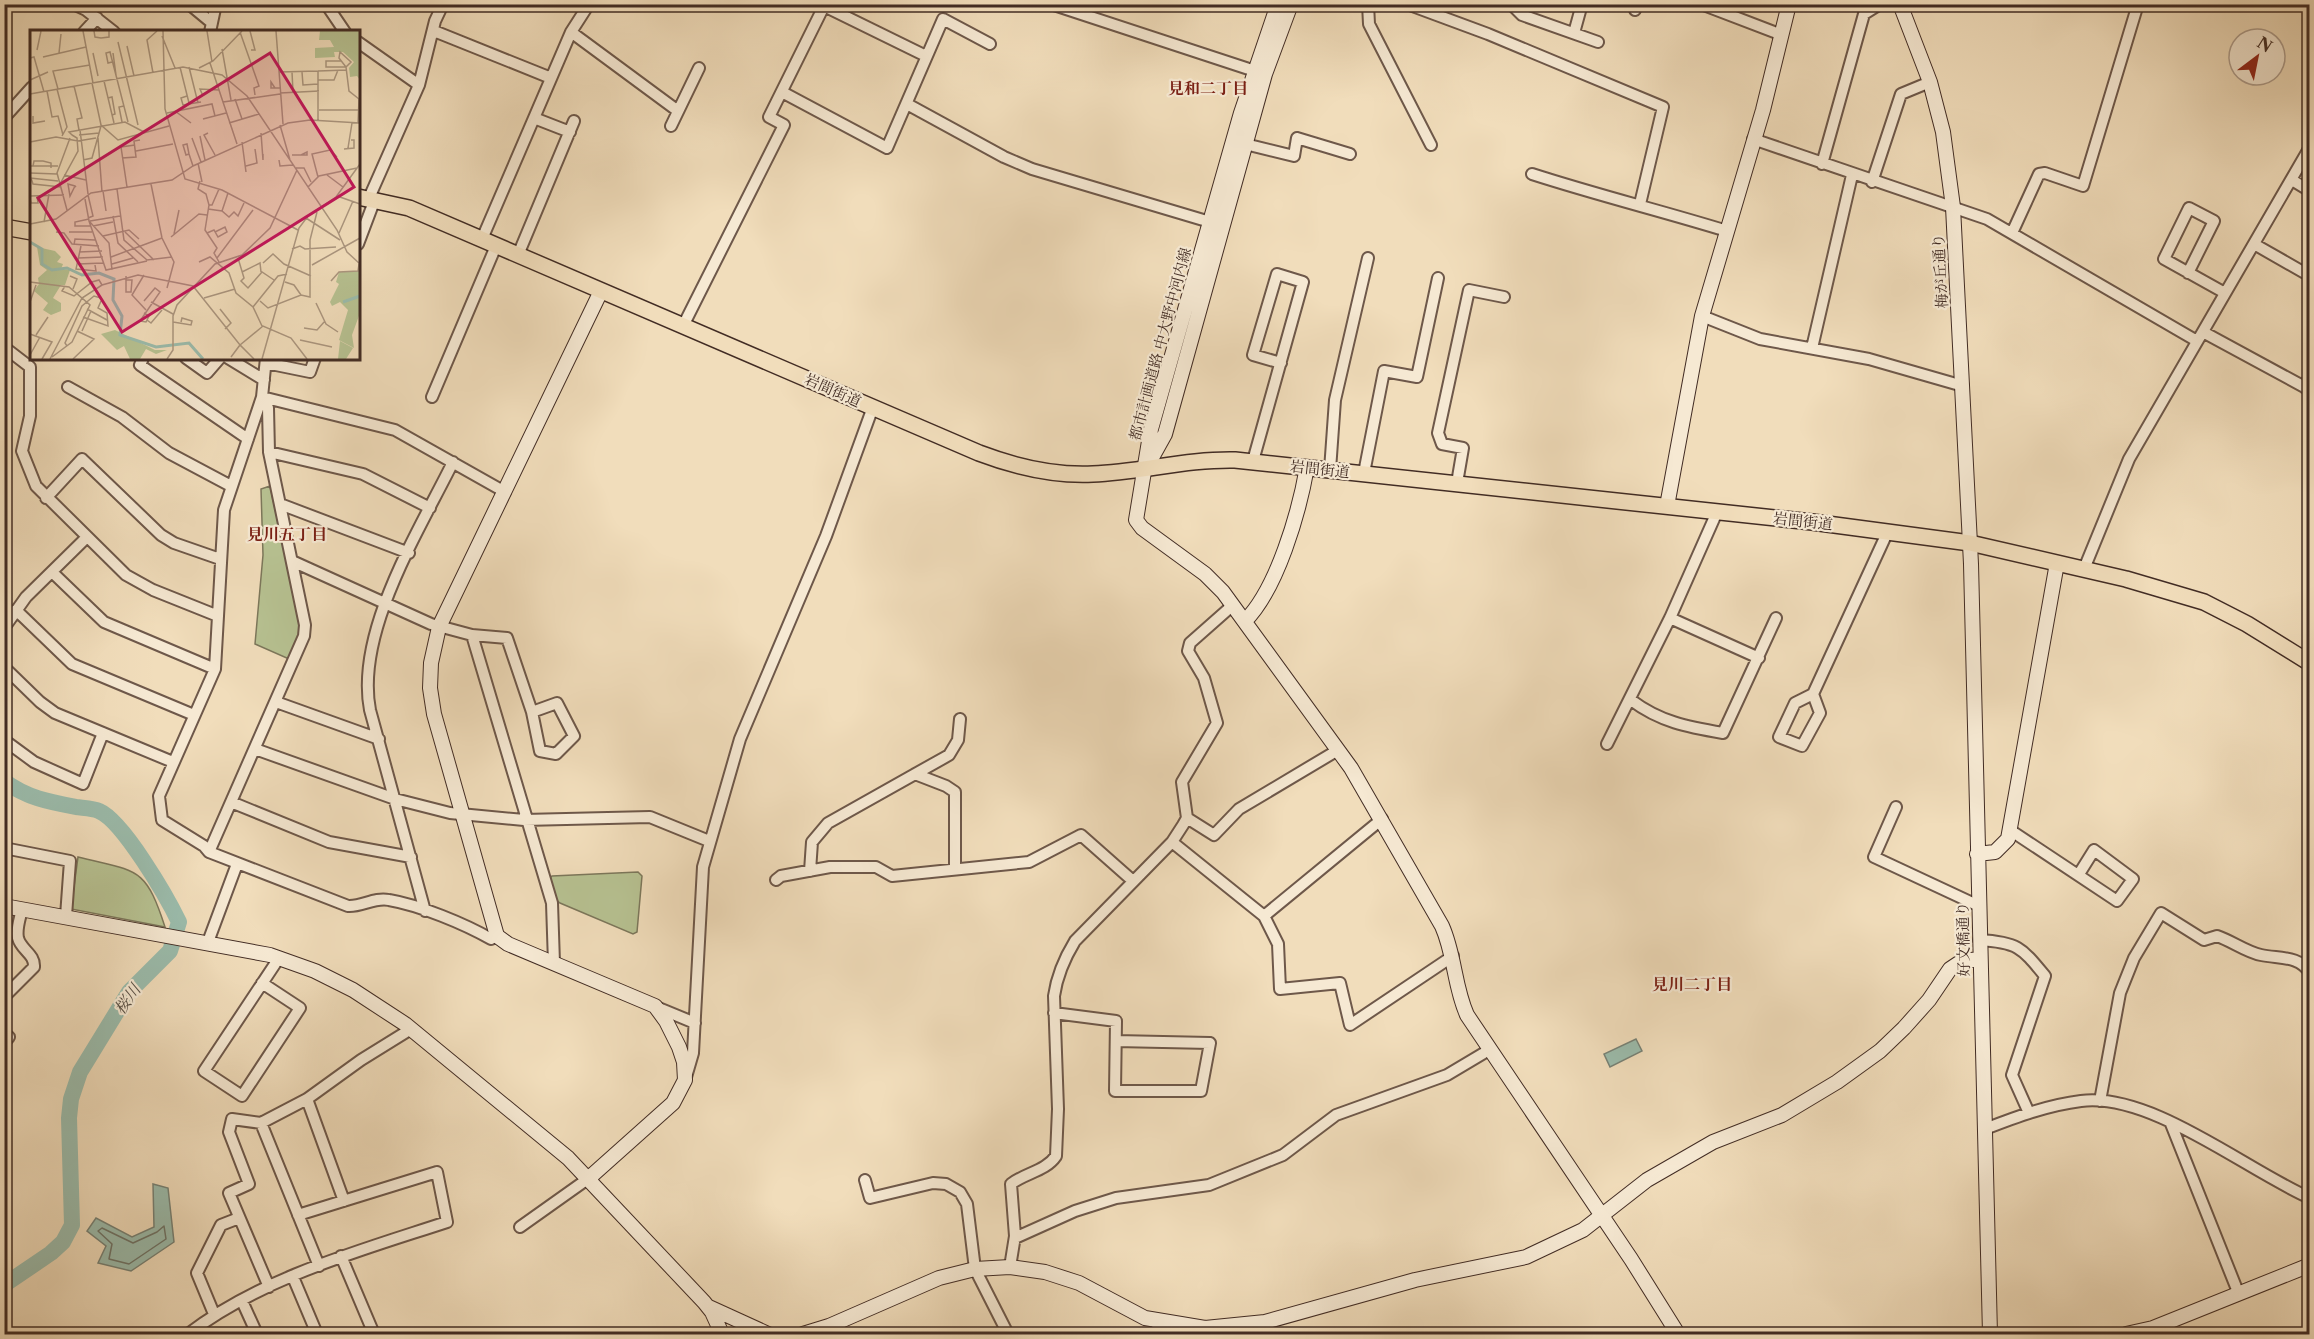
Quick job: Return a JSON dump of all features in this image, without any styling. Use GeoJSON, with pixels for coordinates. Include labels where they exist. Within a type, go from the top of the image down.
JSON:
{"type":"FeatureCollection","features":[{"type":"Feature","properties":{"kind":"main road","name":"岩間街道"},"geometry":{"type":"LineString","coordinates":[[368,198],[398,204],[873,408],[998,460],[1038,471],[1094,474],[1200,460],[1253,461],[1888,531],[1970,543],[2084,569],[2204,602],[2247,624],[2310,663]]}},
{"type":"Feature","properties":{"kind":"main road"},"geometry":{"type":"LineString","coordinates":[[4,227],[30,232]]}},
{"type":"Feature","properties":{"kind":"street"},"geometry":{"type":"LineString","coordinates":[[73,4],[87,7],[112,30]]}},
{"type":"Feature","properties":{"kind":"street"},"geometry":{"type":"LineString","coordinates":[[189,4],[211,27]]}},
{"type":"Feature","properties":{"kind":"street"},"geometry":{"type":"LineString","coordinates":[[211,27],[216,4]]}},
{"type":"Feature","properties":{"kind":"street"},"geometry":{"type":"LineString","coordinates":[[326,4],[344,30]]}},
{"type":"Feature","properties":{"kind":"street"},"geometry":{"type":"LineString","coordinates":[[360,235],[368,198],[419,86],[435,21],[443,4]]}},
{"type":"Feature","properties":{"kind":"street"},"geometry":{"type":"LineString","coordinates":[[482,239],[571,32],[589,4]]}},
{"type":"Feature","properties":{"kind":"street"},"geometry":{"type":"LineString","coordinates":[[1050,4],[1260,72]]}},
{"type":"Feature","properties":{"kind":"street","name":"都市計画道路 中大野中河内線"},"geometry":{"type":"LineString","coordinates":[[1146,468],[1165,434],[1245,144],[1260,72],[1278,4]]}},
{"type":"Feature","properties":{"kind":"street","name":"都市計画道路 中大野中河内線"},"geometry":{"type":"LineString","coordinates":[[1146,468],[1151,429],[1210,222],[1260,72],[1291,4]]}},
{"type":"Feature","properties":{"kind":"street"},"geometry":{"type":"LineString","coordinates":[[1368,4],[1369,24],[1431,145]]}},
{"type":"Feature","properties":{"kind":"street"},"geometry":{"type":"LineString","coordinates":[[1407,4],[1488,34],[1663,107],[1640,204]]}},
{"type":"Feature","properties":{"kind":"street"},"geometry":{"type":"LineString","coordinates":[[1511,4],[1522,15],[1598,42]]}},
{"type":"Feature","properties":{"kind":"street"},"geometry":{"type":"LineString","coordinates":[[1574,33],[1582,4]]}},
{"type":"Feature","properties":{"kind":"street"},"geometry":{"type":"LineString","coordinates":[[1701,4],[1782,35]]}},
{"type":"Feature","properties":{"kind":"street"},"geometry":{"type":"LineString","coordinates":[[1666,506],[1702,316],[1789,4]]}},
{"type":"Feature","properties":{"kind":"street"},"geometry":{"type":"LineString","coordinates":[[1822,165],[1864,14],[1880,4]]}},
{"type":"Feature","properties":{"kind":"street","name":"梅が丘通り"},"geometry":{"type":"LineString","coordinates":[[1900,4],[1930,81],[1947,152],[1953,207],[1970,543]]}},
{"type":"Feature","properties":{"kind":"street"},"geometry":{"type":"LineString","coordinates":[[2012,233],[2039,174],[2045,173],[2083,186],[2138,4]]}},
{"type":"Feature","properties":{"kind":"street"},"geometry":{"type":"LineString","coordinates":[[683,326],[783,125],[769,117],[824,6],[926,56]]}},
{"type":"Feature","properties":{"kind":"street"},"geometry":{"type":"LineString","coordinates":[[86,30],[97,18]]}},
{"type":"Feature","properties":{"kind":"street"},"geometry":{"type":"LineString","coordinates":[[782,92],[887,148],[943,19],[990,44]]}},
{"type":"Feature","properties":{"kind":"street"},"geometry":{"type":"LineString","coordinates":[[434,31],[551,78]]}},
{"type":"Feature","properties":{"kind":"street"},"geometry":{"type":"LineString","coordinates":[[571,32],[678,111]]}},
{"type":"Feature","properties":{"kind":"street"},"geometry":{"type":"LineString","coordinates":[[360,43],[419,86]]}},
{"type":"Feature","properties":{"kind":"street"},"geometry":{"type":"LineString","coordinates":[[671,126],[699,68]]}},
{"type":"Feature","properties":{"kind":"street"},"geometry":{"type":"LineString","coordinates":[[1872,182],[1901,94],[1930,81]]}},
{"type":"Feature","properties":{"kind":"street"},"geometry":{"type":"LineString","coordinates":[[4,118],[30,89]]}},
{"type":"Feature","properties":{"kind":"street"},"geometry":{"type":"LineString","coordinates":[[907,104],[1004,157],[1032,169],[1210,222]]}},
{"type":"Feature","properties":{"kind":"street"},"geometry":{"type":"LineString","coordinates":[[518,255],[572,127],[534,118]]}},
{"type":"Feature","properties":{"kind":"street"},"geometry":{"type":"LineString","coordinates":[[1245,144],[1294,156],[1297,138],[1350,154]]}},
{"type":"Feature","properties":{"kind":"street"},"geometry":{"type":"LineString","coordinates":[[1753,139],[1822,165],[1987,219],[2200,336],[2307,388],[2310,376]]}},
{"type":"Feature","properties":{"kind":"street"},"geometry":{"type":"LineString","coordinates":[[2084,569],[2120,477],[2310,147]]}},
{"type":"Feature","properties":{"kind":"street"},"geometry":{"type":"LineString","coordinates":[[1532,174],[1610,200],[1640,204],[1727,231]]}},
{"type":"Feature","properties":{"kind":"street"},"geometry":{"type":"LineString","coordinates":[[1812,348],[1851,174]]}},
{"type":"Feature","properties":{"kind":"street"},"geometry":{"type":"LineString","coordinates":[[2292,180],[2310,190]]}},
{"type":"Feature","properties":{"kind":"street"},"geometry":{"type":"LineString","coordinates":[[2188,273],[2214,222],[2189,208],[2163,259],[2188,273],[2225,293]]}},
{"type":"Feature","properties":{"kind":"street"},"geometry":{"type":"LineString","coordinates":[[2254,244],[2310,276]]}},
{"type":"Feature","properties":{"kind":"street"},"geometry":{"type":"LineString","coordinates":[[432,397],[496,246]]}},
{"type":"Feature","properties":{"kind":"street"},"geometry":{"type":"LineString","coordinates":[[1330,470],[1335,400],[1368,258]]}},
{"type":"Feature","properties":{"kind":"street"},"geometry":{"type":"LineString","coordinates":[[1253,461],[1281,363],[1303,282],[1277,274],[1253,355],[1281,363]]}},
{"type":"Feature","properties":{"kind":"street"},"geometry":{"type":"LineString","coordinates":[[1364,473],[1384,370],[1416,377],[1438,278]]}},
{"type":"Feature","properties":{"kind":"street"},"geometry":{"type":"LineString","coordinates":[[1457,483],[1463,448],[1442,444],[1438,433],[1469,290],[1504,297]]}},
{"type":"Feature","properties":{"kind":"street"},"geometry":{"type":"LineString","coordinates":[[601,291],[439,627],[431,663],[430,688],[434,714],[497,936],[508,944],[695,1023]]}},
{"type":"Feature","properties":{"kind":"street"},"geometry":{"type":"LineString","coordinates":[[1702,316],[1760,339],[1869,359],[1963,386]]}},
{"type":"Feature","properties":{"kind":"street"},"geometry":{"type":"LineString","coordinates":[[4,347],[30,366],[30,416],[22,451],[36,486],[86,538],[135,581],[218,616]]}},
{"type":"Feature","properties":{"kind":"street"},"geometry":{"type":"LineString","coordinates":[[142,360],[140,364],[248,439]]}},
{"type":"Feature","properties":{"kind":"street"},"geometry":{"type":"LineString","coordinates":[[189,360],[207,373],[218,360]]}},
{"type":"Feature","properties":{"kind":"street"},"geometry":{"type":"LineString","coordinates":[[231,360],[264,380]]}},
{"type":"Feature","properties":{"kind":"street"},"geometry":{"type":"LineString","coordinates":[[314,360],[310,372],[266,361],[262,397],[224,510],[215,669],[159,796],[162,820],[204,846],[209,852],[348,906],[357,906],[365,901],[388,900],[425,911],[491,939],[497,936]]}},
{"type":"Feature","properties":{"kind":"street"},"geometry":{"type":"LineString","coordinates":[[68,387],[122,417],[169,453],[231,486]]}},
{"type":"Feature","properties":{"kind":"street"},"geometry":{"type":"LineString","coordinates":[[262,397],[378,423],[395,430],[505,492]]}},
{"type":"Feature","properties":{"kind":"street"},"geometry":{"type":"LineString","coordinates":[[209,852],[304,636],[305,625],[269,452],[268,408],[262,397]]}},
{"type":"Feature","properties":{"kind":"street"},"geometry":{"type":"LineString","coordinates":[[520,1227],[589,1178],[673,1102],[685,1080],[693,1053],[704,867],[709,841],[740,739],[826,536],[873,408]]}},
{"type":"Feature","properties":{"kind":"street"},"geometry":{"type":"LineString","coordinates":[[269,452],[363,474],[430,508]]}},
{"type":"Feature","properties":{"kind":"street"},"geometry":{"type":"LineString","coordinates":[[46,498],[82,459],[161,535],[174,543],[220,559]]}},
{"type":"Feature","properties":{"kind":"street"},"geometry":{"type":"LineString","coordinates":[[425,911],[370,710],[366,679],[385,602],[453,462]]}},
{"type":"Feature","properties":{"kind":"street"},"geometry":{"type":"LineString","coordinates":[[1245,621],[1257,609],[1268,587],[1301,496],[1306,467]]}},
{"type":"Feature","properties":{"kind":"street"},"geometry":{"type":"LineString","coordinates":[[1146,468],[1137,505],[1137,523],[1214,582],[1338,750],[1382,819],[1442,926],[1453,956],[1459,995],[1489,1050],[1631,1259],[1678,1335]]}},
{"type":"Feature","properties":{"kind":"street"},"geometry":{"type":"LineString","coordinates":[[280,504],[409,553]]}},
{"type":"Feature","properties":{"kind":"street"},"geometry":{"type":"LineString","coordinates":[[1607,744],[1670,618],[1717,512]]}},
{"type":"Feature","properties":{"kind":"street"},"geometry":{"type":"LineString","coordinates":[[1813,694],[1820,713],[1802,746],[1779,737],[1795,703],[1813,694],[1888,531]]}},
{"type":"Feature","properties":{"kind":"street"},"geometry":{"type":"LineString","coordinates":[[4,628],[16,610],[86,538]]}},
{"type":"Feature","properties":{"kind":"street","name":"好文橋通り"},"geometry":{"type":"LineString","coordinates":[[1970,543],[1990,1335]]}},
{"type":"Feature","properties":{"kind":"street"},"geometry":{"type":"LineString","coordinates":[[292,561],[439,627],[472,635],[507,638],[532,712],[540,751],[556,754],[574,736],[557,703],[532,712]]}},
{"type":"Feature","properties":{"kind":"street"},"geometry":{"type":"LineString","coordinates":[[1977,854],[1995,852],[2003,846],[2010,830],[2057,563]]}},
{"type":"Feature","properties":{"kind":"street"},"geometry":{"type":"LineString","coordinates":[[52,572],[104,622],[215,669]]}},
{"type":"Feature","properties":{"kind":"street"},"geometry":{"type":"LineString","coordinates":[[1010,1267],[1015,1238],[1011,1184],[1019,1177],[1052,1162],[1056,1156],[1058,1109],[1054,1013],[1057,978],[1063,960],[1075,941],[1172,842],[1187,819],[1182,782],[1217,723],[1204,678],[1188,651],[1190,643],[1233,605]]}},
{"type":"Feature","properties":{"kind":"street"},"geometry":{"type":"LineString","coordinates":[[16,610],[72,664],[194,716]]}},
{"type":"Feature","properties":{"kind":"street"},"geometry":{"type":"LineString","coordinates":[[1670,618],[1759,658]]}},
{"type":"Feature","properties":{"kind":"street"},"geometry":{"type":"LineString","coordinates":[[1631,700],[1651,715],[1674,724],[1723,734],[1776,618]]}},
{"type":"Feature","properties":{"kind":"street"},"geometry":{"type":"LineString","coordinates":[[472,635],[530,820],[552,903],[554,963]]}},
{"type":"Feature","properties":{"kind":"street"},"geometry":{"type":"LineString","coordinates":[[4,667],[40,702],[75,723],[173,762]]}},
{"type":"Feature","properties":{"kind":"street"},"geometry":{"type":"LineString","coordinates":[[276,702],[379,739]]}},
{"type":"Feature","properties":{"kind":"street"},"geometry":{"type":"LineString","coordinates":[[810,871],[812,842],[828,823],[949,755],[958,740],[960,719]]}},
{"type":"Feature","properties":{"kind":"street"},"geometry":{"type":"LineString","coordinates":[[4,740],[34,762],[83,784],[103,733]]}},
{"type":"Feature","properties":{"kind":"street"},"geometry":{"type":"LineString","coordinates":[[255,749],[395,799],[463,815],[530,820],[650,817],[709,841]]}},
{"type":"Feature","properties":{"kind":"street"},"geometry":{"type":"LineString","coordinates":[[1187,819],[1214,835],[1239,809],[1338,750]]}},
{"type":"Feature","properties":{"kind":"street"},"geometry":{"type":"LineString","coordinates":[[915,774],[955,792],[955,869]]}},
{"type":"Feature","properties":{"kind":"street"},"geometry":{"type":"LineString","coordinates":[[231,802],[329,842],[411,857]]}},
{"type":"Feature","properties":{"kind":"street"},"geometry":{"type":"LineString","coordinates":[[1896,807],[1874,857],[1978,906]]}},
{"type":"Feature","properties":{"kind":"street"},"geometry":{"type":"LineString","coordinates":[[1264,916],[1382,819]]}},
{"type":"Feature","properties":{"kind":"street"},"geometry":{"type":"LineString","coordinates":[[2010,830],[2117,901],[2133,879],[2094,850],[2079,874]]}},
{"type":"Feature","properties":{"kind":"street"},"geometry":{"type":"LineString","coordinates":[[776,880],[781,876],[830,867],[876,867],[892,876],[1029,862],[1081,835],[1133,881]]}},
{"type":"Feature","properties":{"kind":"street"},"geometry":{"type":"LineString","coordinates":[[1172,842],[1264,916],[1278,945],[1280,989],[1340,983],[1350,1025],[1453,956]]}},
{"type":"Feature","properties":{"kind":"street"},"geometry":{"type":"LineString","coordinates":[[5,847],[70,861],[66,916]]}},
{"type":"Feature","properties":{"kind":"street"},"geometry":{"type":"LineString","coordinates":[[207,942],[237,864]]}},
{"type":"Feature","properties":{"kind":"street"},"geometry":{"type":"LineString","coordinates":[[4,906],[207,942],[279,958],[336,980],[411,1029],[589,1178],[709,1308],[722,1335]]}},
{"type":"Feature","properties":{"kind":"street"},"geometry":{"type":"LineString","coordinates":[[4,997],[34,967],[32,957],[19,940],[17,929],[22,909]]}},
{"type":"Feature","properties":{"kind":"street"},"geometry":{"type":"LineString","coordinates":[[2100,1101],[2120,993],[2134,958],[2161,913],[2204,940],[2217,936],[2261,955],[2298,961],[2305,965],[2310,973]]}},
{"type":"Feature","properties":{"kind":"street"},"geometry":{"type":"LineString","coordinates":[[1979,940],[2013,945],[2024,950],[2045,976],[2012,1075],[2029,1113]]}},
{"type":"Feature","properties":{"kind":"street"},"geometry":{"type":"LineString","coordinates":[[262,983],[300,1008],[242,1096],[204,1071],[262,983],[279,958]]}},
{"type":"Feature","properties":{"kind":"street"},"geometry":{"type":"LineString","coordinates":[[803,1335],[838,1323],[939,1278],[975,1269],[1010,1267],[1061,1276],[1093,1290],[1132,1312],[1162,1322],[1204,1328],[1265,1322],[1414,1280],[1526,1257],[1569,1238],[1601,1218],[1654,1176],[1713,1143],[1782,1116],[1838,1082],[1880,1051],[1904,1028],[1929,1000],[1950,969],[1962,961],[1980,959]]}},
{"type":"Feature","properties":{"kind":"street"},"geometry":{"type":"LineString","coordinates":[[655,1006],[675,1036],[684,1062],[685,1080]]}},
{"type":"Feature","properties":{"kind":"street"},"geometry":{"type":"LineString","coordinates":[[1054,1013],[1116,1022],[1115,1091],[1201,1091],[1210,1043],[1116,1041]]}},
{"type":"Feature","properties":{"kind":"street"},"geometry":{"type":"LineString","coordinates":[[269,1287],[229,1193],[249,1185],[229,1132],[232,1119],[261,1124],[307,1099],[361,1060],[411,1029]]}},
{"type":"Feature","properties":{"kind":"street"},"geometry":{"type":"LineString","coordinates":[[4,1033],[9,1037],[4,1043]]}},
{"type":"Feature","properties":{"kind":"street"},"geometry":{"type":"LineString","coordinates":[[1015,1238],[1074,1211],[1116,1197],[1209,1185],[1283,1155],[1336,1115],[1447,1076],[1489,1050]]}},
{"type":"Feature","properties":{"kind":"street"},"geometry":{"type":"LineString","coordinates":[[307,1099],[344,1201]]}},
{"type":"Feature","properties":{"kind":"street"},"geometry":{"type":"LineString","coordinates":[[1985,1129],[2029,1113],[2081,1101],[2100,1101],[2133,1106],[2172,1124],[2310,1198]]}},
{"type":"Feature","properties":{"kind":"street"},"geometry":{"type":"LineString","coordinates":[[261,1124],[319,1266]]}},
{"type":"Feature","properties":{"kind":"street"},"geometry":{"type":"LineString","coordinates":[[2172,1124],[2238,1292]]}},
{"type":"Feature","properties":{"kind":"street"},"geometry":{"type":"LineString","coordinates":[[188,1335],[214,1314],[269,1287],[341,1256],[447,1222],[437,1172],[298,1215]]}},
{"type":"Feature","properties":{"kind":"street"},"geometry":{"type":"LineString","coordinates":[[865,1180],[870,1198],[933,1183],[946,1184],[960,1192],[967,1204],[975,1269],[1008,1335]]}},
{"type":"Feature","properties":{"kind":"street"},"geometry":{"type":"LineString","coordinates":[[214,1314],[197,1273],[221,1225],[239,1218]]}},
{"type":"Feature","properties":{"kind":"street"},"geometry":{"type":"LineString","coordinates":[[341,1256],[374,1335]]}},
{"type":"Feature","properties":{"kind":"street"},"geometry":{"type":"LineString","coordinates":[[2126,1335],[2156,1331],[2238,1292],[2310,1265]]}},
{"type":"Feature","properties":{"kind":"street"},"geometry":{"type":"LineString","coordinates":[[293,1277],[317,1335]]}},
{"type":"Feature","properties":{"kind":"street"},"geometry":{"type":"LineString","coordinates":[[242,1301],[257,1335]]}},
{"type":"Feature","properties":{"kind":"street"},"geometry":{"type":"LineString","coordinates":[[709,1308],[768,1335]]}},
{"type":"Feature","properties":{"kind":"street"},"geometry":{"type":"LineString","coordinates":[[1153,1335],[1162,1322]]}},
{"type":"Feature","properties":{"kind":"green space"},"geometry":{"type":"Polygon","coordinates":[[[270,486],[300,623],[299,634],[289,659],[255,644],[263,555],[261,489],[270,486]]]}},
{"type":"Feature","properties":{"kind":"green space"},"geometry":{"type":"Polygon","coordinates":[[[78,857],[126,869],[136,874],[151,892],[165,927],[71,909],[78,857]]]}},
{"type":"Feature","properties":{"kind":"green space"},"geometry":{"type":"Polygon","coordinates":[[[638,872],[642,876],[637,932],[633,934],[560,903],[555,899],[549,879],[552,876],[638,872]]]}},
{"type":"Feature","properties":{"kind":"water"},"geometry":{"type":"Polygon","coordinates":[[[1636,1039],[1642,1051],[1610,1067],[1604,1054],[1636,1039]]]}},
{"type":"Feature","properties":{"kind":"water"},"geometry":{"type":"Polygon","coordinates":[[[153,1184],[168,1188],[174,1242],[131,1271],[98,1263],[106,1246],[87,1231],[96,1218],[132,1237],[154,1227],[153,1184]]]}},
{"type":"Feature","properties":{"kind":"waterway","name":"桜川"},"geometry":{"type":"LineString","coordinates":[[4,781],[21,792],[38,798],[94,809],[109,818],[144,861],[179,922],[170,951],[129,992],[80,1072],[71,1099],[69,1118],[72,1225],[63,1242],[51,1253],[4,1285]]}},
{"type":"Feature","properties":{"kind":"district","name":"見和二丁目"},"geometry":{"type":"Point","coordinates":[1208,88]}},
{"type":"Feature","properties":{"kind":"district","name":"見川五丁目"},"geometry":{"type":"Point","coordinates":[287,534]}},
{"type":"Feature","properties":{"kind":"district","name":"見川二丁目"},"geometry":{"type":"Point","coordinates":[1692,984]}}]}
